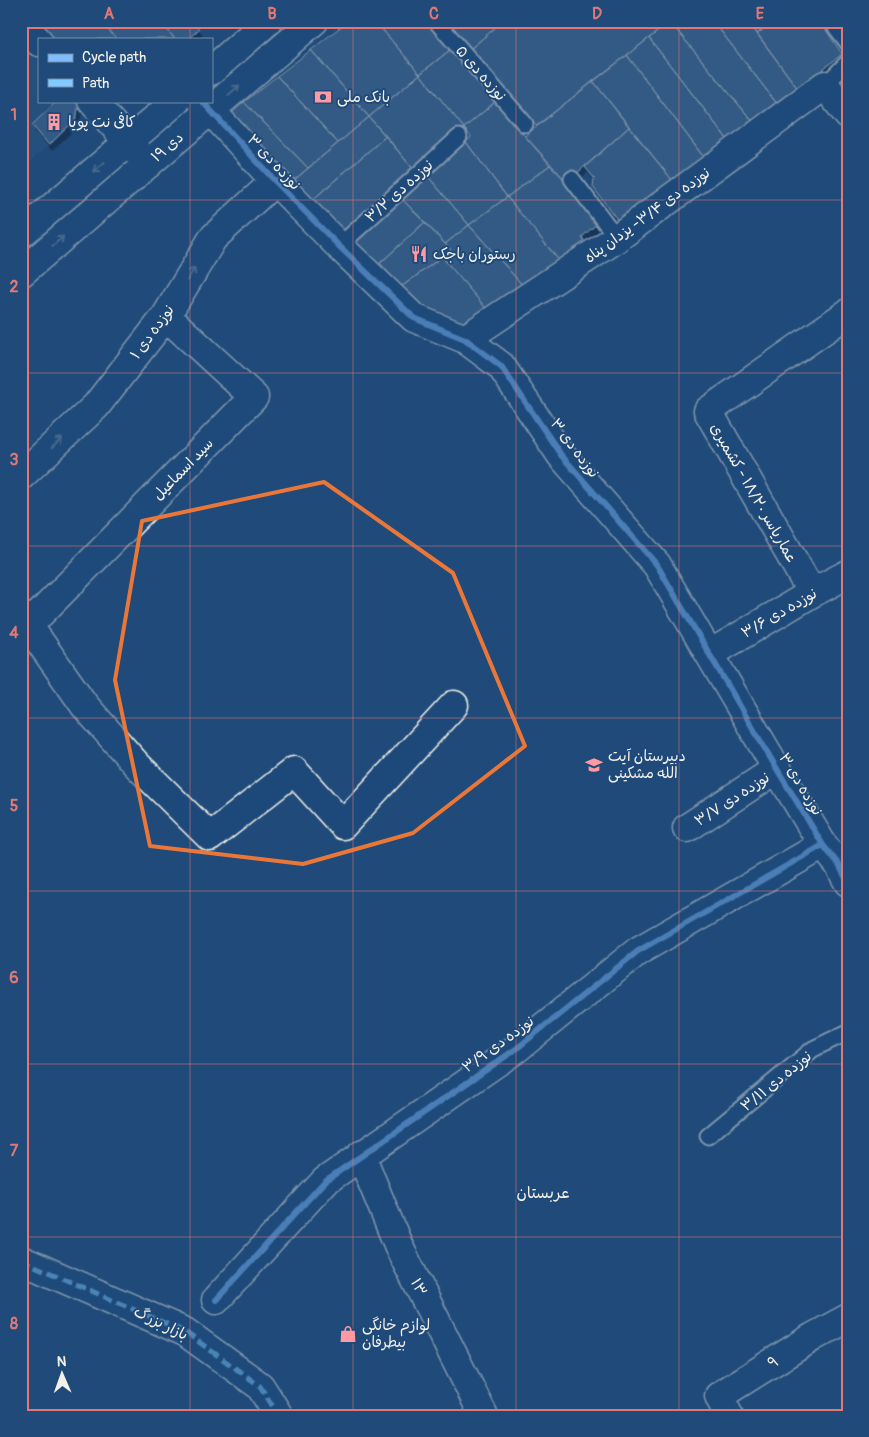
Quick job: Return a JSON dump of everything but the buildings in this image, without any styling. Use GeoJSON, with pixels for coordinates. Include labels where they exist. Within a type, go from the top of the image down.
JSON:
{"type":"FeatureCollection","features":[{"type":"Feature","properties":{"kind":"street"},"geometry":{"type":"LineString","coordinates":[[212,69],[268,21]]}},
{"type":"Feature","properties":{"kind":"street","name":"۱۹ دی"},"geometry":{"type":"LineString","coordinates":[[212,101],[314,21]]}},
{"type":"Feature","properties":{"kind":"street"},"geometry":{"type":"LineString","coordinates":[[21,23],[38,41]]}},
{"type":"Feature","properties":{"kind":"street"},"geometry":{"type":"LineString","coordinates":[[825,86],[848,115]]}},
{"type":"Feature","properties":{"kind":"street","name":"نوزده دی ۳/۴- یزدان پناه"},"geometry":{"type":"LineString","coordinates":[[465,339],[617,238],[825,86]]}},
{"type":"Feature","properties":{"kind":"street"},"geometry":{"type":"LineString","coordinates":[[93,102],[148,164]]}},
{"type":"Feature","properties":{"kind":"street","name":"۱۹ دی"},"geometry":{"type":"LineString","coordinates":[[21,234],[175,102]]}},
{"type":"Feature","properties":{"kind":"street","name":"۱۹ دی"},"geometry":{"type":"LineString","coordinates":[[21,273],[148,164],[206,106]]}},
{"type":"Feature","properties":{"kind":"street","name":"نوزده دی ۳"},"geometry":{"type":"LineString","coordinates":[[206,106],[274,181],[338,246],[414,318],[465,339],[500,366],[561,455],[657,565],[777,769],[823,845],[840,865],[848,882]]}},
{"type":"Feature","properties":{"kind":"street","name":"نوزده دی ۱"},"geometry":{"type":"LineString","coordinates":[[21,476],[96,406],[166,316],[213,238],[274,181]]}},
{"type":"Feature","properties":{"kind":"street","name":"عماریاسر ۱۸/۲۰ - کشمیری"},"geometry":{"type":"LineString","coordinates":[[812,593],[708,411],[848,313]]}},
{"type":"Feature","properties":{"kind":"street","name":"سید اسماعیل"},"geometry":{"type":"LineString","coordinates":[[166,316],[254,397],[25,620],[85,706],[136,764],[210,837],[294,771],[343,825],[454,704]]}},
{"type":"Feature","properties":{"kind":"street","name":"نوزده دی ۳/۶"},"geometry":{"type":"LineString","coordinates":[[710,654],[812,593],[848,574]]}},
{"type":"Feature","properties":{"kind":"street","name":"نوزده دی ۳/۷"},"geometry":{"type":"LineString","coordinates":[[687,828],[777,769]]}},
{"type":"Feature","properties":{"kind":"street","name":"نوزده دی ۳/۹"},"geometry":{"type":"LineString","coordinates":[[216,1300],[325,1181],[516,1049],[638,951],[823,845]]}},
{"type":"Feature","properties":{"kind":"street","name":"۱۳"},"geometry":{"type":"LineString","coordinates":[[361,1155],[399,1247],[484,1416]]}},
{"type":"Feature","properties":{"kind":"street","name":"بازار بزرگ"},"geometry":{"type":"LineString","coordinates":[[21,1260],[185,1332],[260,1386],[279,1416]]}},
{"type":"Feature","properties":{"kind":"street","name":"۹"},"geometry":{"type":"LineString","coordinates":[[729,1416],[719,1396],[848,1318]]}},
{"type":"Feature","properties":{"kind":"lane","name":"نوزده دی ۵"},"geometry":{"type":"LineString","coordinates":[[436,21],[525,124]]}},
{"type":"Feature","properties":{"kind":"lane"},"geometry":{"type":"LineString","coordinates":[[831,21],[848,43]]}},
{"type":"Feature","properties":{"kind":"lane"},"geometry":{"type":"LineString","coordinates":[[825,86],[848,62]]}},
{"type":"Feature","properties":{"kind":"lane","name":"نوزده دی ۳/۲"},"geometry":{"type":"LineString","coordinates":[[338,246],[459,137]]}},
{"type":"Feature","properties":{"kind":"lane"},"geometry":{"type":"LineString","coordinates":[[572,179],[617,238]]}},
{"type":"Feature","properties":{"kind":"lane","name":"نوزده دی ۳/۱۱"},"geometry":{"type":"LineString","coordinates":[[708,1136],[813,1049],[848,1032]]}},
{"type":"Feature","properties":{"kind":"highlighted area"},"geometry":{"type":"Polygon","coordinates":[[[324,482],[453,573],[525,746],[413,833],[303,864],[150,846],[115,680],[142,521],[324,482]]]}},
{"type":"Feature","properties":{"kind":"shaded area"},"geometry":{"type":"Polygon","coordinates":[[[21,45],[38,62],[38,102],[56,102],[32,125],[49,145],[21,170],[21,45]]]}},
{"type":"Feature","properties":{"kind":"marked path"},"geometry":{"type":"LineString","coordinates":[[21,1260],[185,1332],[260,1386],[279,1416]]}},
{"type":"Feature","properties":{"kind":"cycle path"},"geometry":{"type":"LineString","coordinates":[[203,102],[275,181],[414,318],[465,339],[501,366],[561,455],[657,565],[777,769],[848,882]]}},
{"type":"Feature","properties":{"kind":"cycle path"},"geometry":{"type":"LineString","coordinates":[[216,1300],[325,1181],[516,1049],[638,951],[823,845]]}},
{"type":"Feature","properties":{"kind":"place","name":"بانک ملی"},"geometry":{"type":"Point","coordinates":[323,97]}},
{"type":"Feature","properties":{"kind":"place","name":"کافی نت پویا"},"geometry":{"type":"Point","coordinates":[54,122]}},
{"type":"Feature","properties":{"kind":"place","name":"رستوران باجک"},"geometry":{"type":"Point","coordinates":[419,254]}},
{"type":"Feature","properties":{"kind":"place","name":"دبیرستان آیت الله مشکینی"},"geometry":{"type":"Point","coordinates":[594,765]}},
{"type":"Feature","properties":{"kind":"place","name":"لوازم خانگی بیطرفان"},"geometry":{"type":"Point","coordinates":[348,1334]}},
{"type":"Feature","properties":{"kind":"district","name":"عربستان"},"geometry":{"type":"Point","coordinates":[543,1192]}}]}
